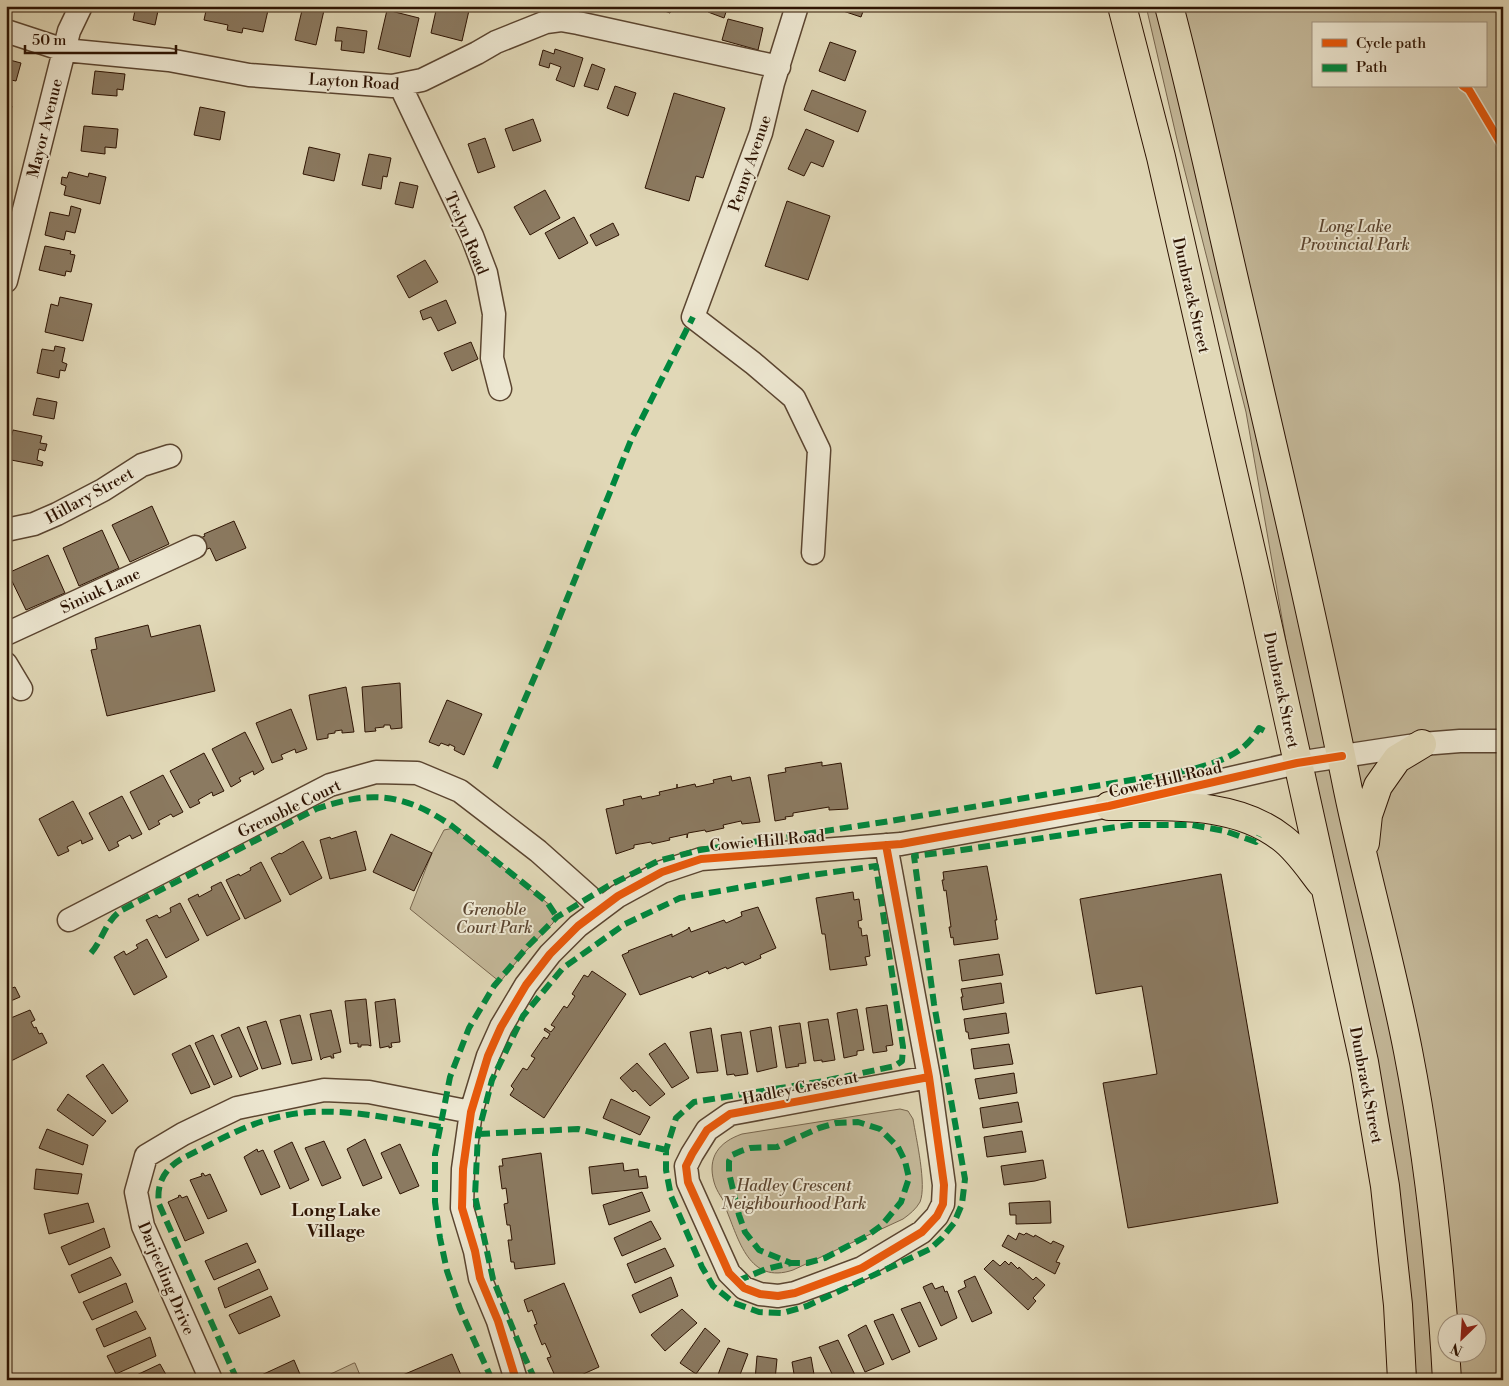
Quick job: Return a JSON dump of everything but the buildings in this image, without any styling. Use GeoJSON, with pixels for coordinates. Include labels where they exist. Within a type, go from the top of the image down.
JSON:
{"type":"FeatureCollection","features":[{"type":"Feature","properties":{"kind":"main road","name":"Dunbrack Street"},"geometry":{"type":"LineString","coordinates":[[1122,6],[1161,157],[1364,1062],[1379,1144],[1395,1276],[1402,1380]]}},
{"type":"Feature","properties":{"kind":"main road"},"geometry":{"type":"LineString","coordinates":[[1169,6],[1198,124],[1342,756],[1363,859],[1388,959],[1416,1094],[1436,1236],[1448,1380]]}},
{"type":"Feature","properties":{"kind":"main road"},"geometry":{"type":"LineString","coordinates":[[1363,859],[1368,815],[1378,786],[1397,759],[1422,744]]}},
{"type":"Feature","properties":{"kind":"main road"},"geometry":{"type":"LineString","coordinates":[[1108,806],[1202,807],[1236,816],[1264,827],[1282,838],[1298,854],[1327,892]]}},
{"type":"Feature","properties":{"kind":"street","name":"Mayor Avenue"},"geometry":{"type":"LineString","coordinates":[[6,281],[69,31],[82,6]]}},
{"type":"Feature","properties":{"kind":"street","name":"Penny Avenue"},"geometry":{"type":"LineString","coordinates":[[797,6],[761,132],[693,317],[754,363],[794,398],[819,450],[813,553]]}},
{"type":"Feature","properties":{"kind":"street","name":"Layton Road"},"geometry":{"type":"LineString","coordinates":[[6,31],[64,50],[169,60],[249,75],[368,85],[400,85],[422,80],[496,42],[526,29],[546,22],[561,20],[779,67]]}},
{"type":"Feature","properties":{"kind":"street","name":"Trelyn Road"},"geometry":{"type":"LineString","coordinates":[[400,85],[472,236],[486,273],[494,314],[492,358],[500,389]]}},
{"type":"Feature","properties":{"kind":"street","name":"Hillary Street"},"geometry":{"type":"LineString","coordinates":[[6,530],[34,524],[57,514],[103,490],[142,466],[170,456]]}},
{"type":"Feature","properties":{"kind":"street","name":"Siniuk Lane"},"geometry":{"type":"LineString","coordinates":[[6,634],[194,547]]}},
{"type":"Feature","properties":{"kind":"street"},"geometry":{"type":"LineString","coordinates":[[6,664],[21,689]]}},
{"type":"Feature","properties":{"kind":"street","name":"Cowie Hill Road"},"geometry":{"type":"LineString","coordinates":[[516,1380],[498,1321],[480,1278],[475,1251],[462,1208],[463,1169],[471,1112],[488,1056],[501,1027],[526,985],[550,954],[578,926],[618,896],[662,872],[701,859],[911,842],[1108,806],[1298,763],[1422,744],[1460,741],[1503,741]]}},
{"type":"Feature","properties":{"kind":"street","name":"Grenoble Court"},"geometry":{"type":"LineString","coordinates":[[69,920],[330,785],[376,772],[417,773],[460,791],[538,851],[602,908]]}},
{"type":"Feature","properties":{"kind":"street","name":"Hadley Crescent"},"geometry":{"type":"LineString","coordinates":[[886,845],[929,1077],[944,1185],[943,1204],[937,1216],[922,1232],[862,1268],[795,1293],[778,1296],[760,1294],[744,1288],[729,1273],[688,1182],[686,1166],[707,1130],[730,1114],[929,1077]]}},
{"type":"Feature","properties":{"kind":"street","name":"Darjeeling Drive"},"geometry":{"type":"LineString","coordinates":[[212,1380],[143,1226],[136,1192],[146,1156],[183,1134],[238,1108],[324,1090],[369,1092],[471,1112]]}},
{"type":"Feature","properties":{"kind":"green space","name":"Long Lake Provincial Park"},"geometry":{"type":"Polygon","coordinates":[[[1146,6],[1503,6],[1503,1380],[1417,1380],[1375,1060],[1306,756],[1246,412],[1179,148],[1146,6]]]}},
{"type":"Feature","properties":{"kind":"green space","name":"Grenoble Court Park"},"geometry":{"type":"Polygon","coordinates":[[[454,828],[551,906],[555,912],[553,923],[522,955],[500,982],[410,909],[432,853],[444,830],[454,828]]]}},
{"type":"Feature","properties":{"kind":"green space","name":"Hadley Crescent Neighbourhood Park"},"geometry":{"type":"Polygon","coordinates":[[[900,1109],[908,1111],[913,1119],[920,1161],[922,1194],[920,1202],[915,1209],[903,1219],[793,1270],[778,1273],[766,1271],[756,1265],[741,1246],[727,1208],[714,1182],[712,1165],[721,1146],[742,1134],[900,1109]]]}},
{"type":"Feature","properties":{"kind":"green space"},"geometry":{"type":"Polygon","coordinates":[[[354,1363],[362,1380],[318,1380],[354,1363]]]}},
{"type":"Feature","properties":{"kind":"marked path"},"geometry":{"type":"LineString","coordinates":[[495,768],[548,646],[631,440],[693,317]]}},
{"type":"Feature","properties":{"kind":"marked path"},"geometry":{"type":"LineString","coordinates":[[492,1380],[460,1309],[447,1271],[435,1202],[435,1154],[450,1077],[469,1028],[494,986],[528,946],[557,917],[608,886],[658,861],[700,850],[884,822],[1190,770],[1210,764],[1238,751],[1246,745],[1259,728],[1267,732]]}},
{"type":"Feature","properties":{"kind":"marked path"},"geometry":{"type":"LineString","coordinates":[[91,953],[108,924],[122,910],[316,809],[354,799],[371,797],[402,801],[435,815],[452,826],[547,902],[557,917]]}},
{"type":"Feature","properties":{"kind":"marked path"},"geometry":{"type":"LineString","coordinates":[[535,1380],[493,1279],[475,1196],[478,1134],[492,1080],[523,1016],[563,968],[625,924],[680,898],[876,866],[903,1047],[902,1061],[895,1066],[824,1081],[694,1102],[676,1118],[666,1150],[666,1170],[671,1196],[702,1267],[713,1286],[734,1303],[759,1312],[783,1313],[807,1306],[930,1249],[954,1223],[962,1204],[965,1179],[934,1004],[914,856],[1130,825],[1192,825],[1225,831],[1256,842],[1259,836]]}},
{"type":"Feature","properties":{"kind":"marked path"},"geometry":{"type":"LineString","coordinates":[[237,1380],[159,1204],[159,1189],[163,1177],[171,1166],[239,1130],[262,1121],[295,1114],[337,1112],[378,1116],[441,1127]]}},
{"type":"Feature","properties":{"kind":"marked path"},"geometry":{"type":"LineString","coordinates":[[737,1281],[766,1269],[791,1263],[807,1263],[825,1258],[867,1236],[882,1225],[901,1202],[909,1178],[905,1161],[898,1147],[880,1129],[858,1122],[836,1123],[819,1128],[777,1147],[750,1148],[732,1155],[729,1161],[729,1173],[745,1232],[759,1250],[791,1263]]}},
{"type":"Feature","properties":{"kind":"marked path"},"geometry":{"type":"LineString","coordinates":[[478,1134],[578,1129],[666,1150]]}},
{"type":"Feature","properties":{"kind":"cycle path"},"geometry":{"type":"LineString","coordinates":[[1466,88],[1503,147]]}},
{"type":"Feature","properties":{"kind":"cycle path"},"geometry":{"type":"LineString","coordinates":[[516,1380],[498,1321],[480,1278],[475,1251],[462,1208],[463,1169],[471,1112],[488,1056],[501,1027],[526,985],[550,954],[578,926],[618,896],[662,872],[701,859],[901,844],[1109,806],[1297,763],[1342,756]]}},
{"type":"Feature","properties":{"kind":"cycle path"},"geometry":{"type":"LineString","coordinates":[[886,845],[929,1077],[944,1185],[943,1204],[937,1216],[922,1232],[862,1268],[795,1293],[778,1296],[760,1294],[744,1288],[729,1273],[688,1182],[686,1166],[707,1130],[730,1114],[929,1077]]}},
{"type":"Feature","properties":{"kind":"district","name":"Long Lake Village"},"geometry":{"type":"Point","coordinates":[336,1220]}}]}
